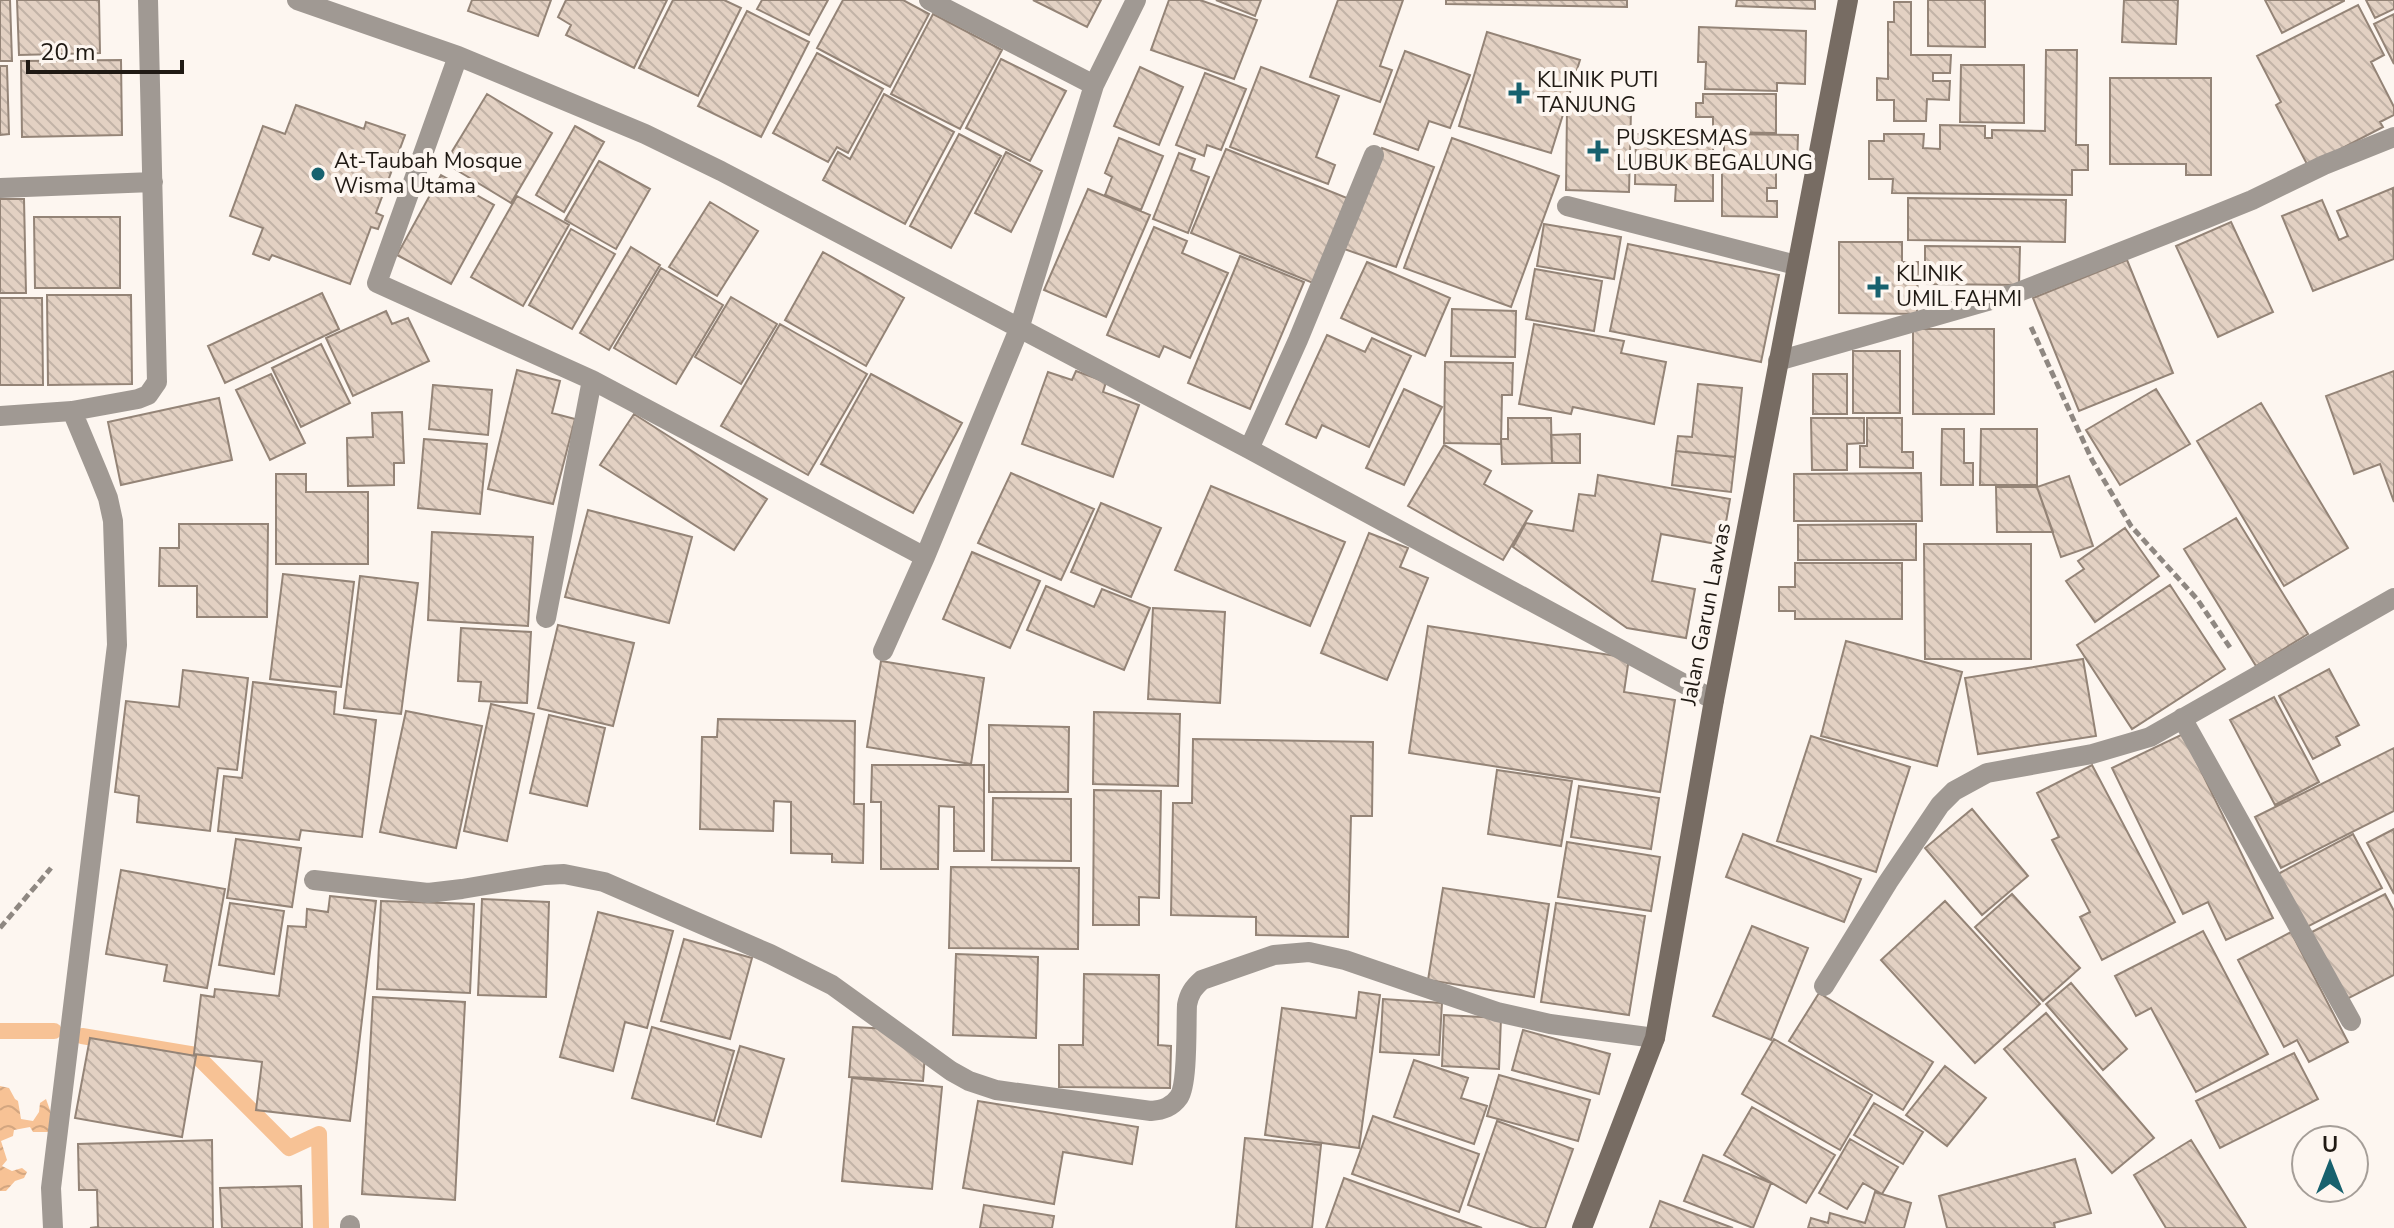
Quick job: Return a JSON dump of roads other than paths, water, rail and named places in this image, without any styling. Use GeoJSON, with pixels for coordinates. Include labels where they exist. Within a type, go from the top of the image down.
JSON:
{"type":"FeatureCollection","features":[{"type":"Feature","properties":{"kind":"main road","name":"Jalan Garun Lawas"},"geometry":{"type":"LineString","coordinates":[[1582,1228],[1655,1038],[1714,700],[1848,0]]}},
{"type":"Feature","properties":{"kind":"street"},"geometry":{"type":"LineString","coordinates":[[0,416],[72,411],[138,399],[148,395],[157,382],[148,0]]}},
{"type":"Feature","properties":{"kind":"street"},"geometry":{"type":"LineString","coordinates":[[297,0],[458,56],[645,134],[819,222],[1249,449],[1714,700]]}},
{"type":"Feature","properties":{"kind":"street"},"geometry":{"type":"LineString","coordinates":[[929,0],[1094,85]]}},
{"type":"Feature","properties":{"kind":"street"},"geometry":{"type":"LineString","coordinates":[[883,651],[1019,329],[1094,85],[1136,0]]}},
{"type":"Feature","properties":{"kind":"street"},"geometry":{"type":"LineString","coordinates":[[458,56],[377,283],[592,380],[925,557]]}},
{"type":"Feature","properties":{"kind":"street"},"geometry":{"type":"LineString","coordinates":[[1778,361],[2016,293],[2252,200],[2324,165],[2394,137]]}},
{"type":"Feature","properties":{"kind":"street"},"geometry":{"type":"LineString","coordinates":[[1249,449],[1298,340],[1374,155]]}},
{"type":"Feature","properties":{"kind":"street"},"geometry":{"type":"LineString","coordinates":[[0,188],[153,182]]}},
{"type":"Feature","properties":{"kind":"street"},"geometry":{"type":"LineString","coordinates":[[1567,206],[1796,265]]}},
{"type":"Feature","properties":{"kind":"street"},"geometry":{"type":"LineString","coordinates":[[546,618],[592,380]]}},
{"type":"Feature","properties":{"kind":"street"},"geometry":{"type":"LineString","coordinates":[[53,1228],[51,1188],[117,645],[113,521],[103,485],[72,411]]}},
{"type":"Feature","properties":{"kind":"street"},"geometry":{"type":"LineString","coordinates":[[1824,986],[1896,869],[1940,805],[1954,791],[1987,773],[2092,754],[2150,737],[2394,598]]}},
{"type":"Feature","properties":{"kind":"street"},"geometry":{"type":"LineString","coordinates":[[2182,718],[2351,1021]]}},
{"type":"Feature","properties":{"kind":"street"},"geometry":{"type":"LineString","coordinates":[[314,880],[428,893],[555,874],[604,882],[770,954],[832,985],[969,1081],[996,1090],[1151,1111],[1171,1105],[1182,1091],[1187,1005],[1194,987],[1202,980],[1274,955],[1293,952],[1326,954],[1471,1004],[1522,1018],[1655,1038]]}},
{"type":"Feature","properties":{"kind":"water"},"geometry":{"type":"Polygon","coordinates":[[[0,1086],[9,1088],[18,1101],[21,1119],[33,1121],[40,1103],[46,1099],[51,1113],[48,1132],[33,1132],[30,1127],[14,1130],[13,1136],[1,1141],[7,1160],[2,1166],[12,1171],[22,1168],[27,1172],[24,1178],[15,1181],[6,1191],[0,1191],[0,1086]]]}},
{"type":"Feature","properties":{"kind":"waterway"},"geometry":{"type":"LineString","coordinates":[[0,1031],[54,1031]]}},
{"type":"Feature","properties":{"kind":"waterway"},"geometry":{"type":"LineString","coordinates":[[82,1036],[196,1055],[289,1148],[319,1134],[321,1228]]}},
{"type":"Feature","properties":{"kind":"place","name":"KLINIK PUTI TANJUNG"},"geometry":{"type":"Point","coordinates":[1519,93]}},
{"type":"Feature","properties":{"kind":"place","name":"PUSKESMAS LUBUK BEGALUNG"},"geometry":{"type":"Point","coordinates":[1598,151]}},
{"type":"Feature","properties":{"kind":"place","name":"At-Taubah Mosque Wisma Utama"},"geometry":{"type":"Point","coordinates":[318,174]}},
{"type":"Feature","properties":{"kind":"place","name":"KLINIK UMIL FAHMI"},"geometry":{"type":"Point","coordinates":[1878,287]}}]}
